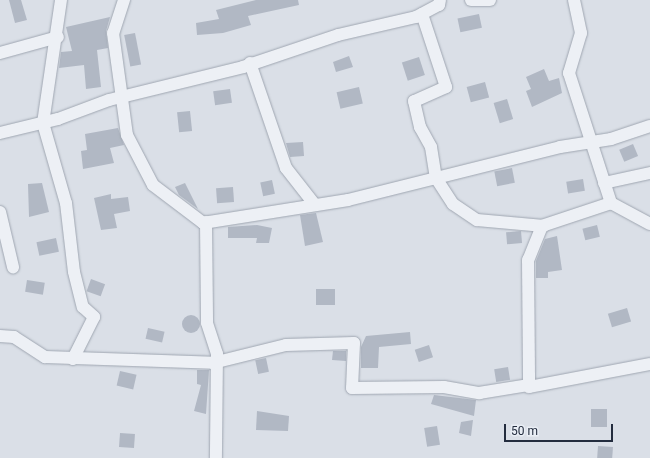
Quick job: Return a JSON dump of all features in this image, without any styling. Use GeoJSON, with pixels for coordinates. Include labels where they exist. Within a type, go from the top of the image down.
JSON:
{"type":"FeatureCollection","features":[{"type":"Feature","properties":{"kind":"street"},"geometry":{"type":"LineString","coordinates":[[61,0],[58,37],[44,123],[66,203],[74,272],[84,308],[94,317],[73,359]]}},
{"type":"Feature","properties":{"kind":"street"},"geometry":{"type":"LineString","coordinates":[[124,0],[113,33],[115,66],[124,98],[127,135],[153,184],[184,211],[206,222],[315,205],[589,142],[611,139],[650,126]]}},
{"type":"Feature","properties":{"kind":"street"},"geometry":{"type":"LineString","coordinates":[[0,133],[44,123],[124,98],[250,63],[338,35],[422,14],[439,5],[440,0]]}},
{"type":"Feature","properties":{"kind":"street"},"geometry":{"type":"LineString","coordinates":[[471,0],[490,0]]}},
{"type":"Feature","properties":{"kind":"street"},"geometry":{"type":"LineString","coordinates":[[574,0],[580,33],[569,73],[589,142],[611,203],[650,224]]}},
{"type":"Feature","properties":{"kind":"street"},"geometry":{"type":"LineString","coordinates":[[422,14],[446,86],[414,101],[420,127],[431,147],[436,178],[453,204],[477,220],[544,226],[611,203]]}},
{"type":"Feature","properties":{"kind":"street"},"geometry":{"type":"LineString","coordinates":[[0,53],[58,37]]}},
{"type":"Feature","properties":{"kind":"street"},"geometry":{"type":"LineString","coordinates":[[250,63],[286,168],[315,205]]}},
{"type":"Feature","properties":{"kind":"street"},"geometry":{"type":"LineString","coordinates":[[604,183],[650,173]]}},
{"type":"Feature","properties":{"kind":"street"},"geometry":{"type":"LineString","coordinates":[[0,212],[13,267]]}},
{"type":"Feature","properties":{"kind":"street"},"geometry":{"type":"LineString","coordinates":[[206,222],[206,323],[217,362],[216,458]]}},
{"type":"Feature","properties":{"kind":"street"},"geometry":{"type":"LineString","coordinates":[[529,385],[528,260],[544,226]]}},
{"type":"Feature","properties":{"kind":"street"},"geometry":{"type":"LineString","coordinates":[[0,336],[24,342],[45,357],[217,362],[286,345],[354,343],[352,388],[444,387],[479,393],[650,364]]}},
{"type":"Feature","properties":{"kind":"building"},"geometry":{"type":"Polygon","coordinates":[[[9,0],[21,0],[27,20],[15,23],[9,0]]]}},
{"type":"Feature","properties":{"kind":"building"},"geometry":{"type":"Polygon","coordinates":[[[256,0],[298,0],[299,5],[248,16],[251,25],[223,33],[197,35],[196,23],[219,19],[216,10],[256,0]]]}},
{"type":"Feature","properties":{"kind":"building"},"geometry":{"type":"Polygon","coordinates":[[[479,14],[482,28],[460,32],[457,19],[479,14]]]}},
{"type":"Feature","properties":{"kind":"building"},"geometry":{"type":"Polygon","coordinates":[[[110,17],[106,31],[108,48],[97,50],[101,87],[86,89],[84,65],[59,68],[61,52],[72,51],[66,27],[110,17]]]}},
{"type":"Feature","properties":{"kind":"building"},"geometry":{"type":"Polygon","coordinates":[[[135,33],[141,64],[130,67],[124,35],[135,33]]]}},
{"type":"Feature","properties":{"kind":"building"},"geometry":{"type":"Polygon","coordinates":[[[349,56],[353,67],[336,72],[333,62],[349,56]]]}},
{"type":"Feature","properties":{"kind":"building"},"geometry":{"type":"Polygon","coordinates":[[[419,57],[425,75],[408,81],[402,63],[419,57]]]}},
{"type":"Feature","properties":{"kind":"building"},"geometry":{"type":"Polygon","coordinates":[[[544,69],[549,81],[559,78],[562,93],[532,107],[526,91],[531,89],[526,77],[544,69]]]}},
{"type":"Feature","properties":{"kind":"building"},"geometry":{"type":"Polygon","coordinates":[[[485,82],[489,97],[471,102],[467,87],[485,82]]]}},
{"type":"Feature","properties":{"kind":"building"},"geometry":{"type":"Polygon","coordinates":[[[359,87],[363,104],[340,109],[337,92],[359,87]]]}},
{"type":"Feature","properties":{"kind":"building"},"geometry":{"type":"Polygon","coordinates":[[[230,89],[232,103],[215,105],[213,91],[230,89]]]}},
{"type":"Feature","properties":{"kind":"building"},"geometry":{"type":"Polygon","coordinates":[[[507,99],[513,119],[500,123],[494,103],[507,99]]]}},
{"type":"Feature","properties":{"kind":"building"},"geometry":{"type":"Polygon","coordinates":[[[190,111],[192,131],[179,132],[177,112],[190,111]]]}},
{"type":"Feature","properties":{"kind":"building"},"geometry":{"type":"Polygon","coordinates":[[[118,128],[124,145],[110,148],[114,163],[83,169],[81,151],[87,150],[85,134],[118,128]]]}},
{"type":"Feature","properties":{"kind":"building"},"geometry":{"type":"Polygon","coordinates":[[[303,142],[304,156],[290,157],[286,143],[303,142]]]}},
{"type":"Feature","properties":{"kind":"building"},"geometry":{"type":"Polygon","coordinates":[[[633,144],[638,156],[624,162],[619,150],[633,144]]]}},
{"type":"Feature","properties":{"kind":"building"},"geometry":{"type":"Polygon","coordinates":[[[512,168],[515,183],[497,186],[494,171],[512,168]]]}},
{"type":"Feature","properties":{"kind":"building"},"geometry":{"type":"Polygon","coordinates":[[[583,179],[585,191],[568,194],[566,182],[583,179]]]}},
{"type":"Feature","properties":{"kind":"building"},"geometry":{"type":"Polygon","coordinates":[[[272,180],[275,194],[263,196],[260,182],[272,180]]]}},
{"type":"Feature","properties":{"kind":"building"},"geometry":{"type":"Polygon","coordinates":[[[42,183],[49,212],[29,217],[28,184],[42,183]]]}},
{"type":"Feature","properties":{"kind":"building"},"geometry":{"type":"Polygon","coordinates":[[[185,183],[198,209],[179,195],[175,187],[185,183]]]}},
{"type":"Feature","properties":{"kind":"building"},"geometry":{"type":"Polygon","coordinates":[[[233,187],[234,202],[217,203],[216,188],[233,187]]]}},
{"type":"Feature","properties":{"kind":"building"},"geometry":{"type":"Polygon","coordinates":[[[111,194],[111,199],[128,197],[130,211],[114,214],[117,228],[101,230],[94,198],[111,194]]]}},
{"type":"Feature","properties":{"kind":"building"},"geometry":{"type":"Polygon","coordinates":[[[316,213],[323,242],[305,246],[300,215],[316,213]]]}},
{"type":"Feature","properties":{"kind":"building"},"geometry":{"type":"Polygon","coordinates":[[[257,225],[272,228],[269,243],[256,243],[257,238],[228,238],[228,227],[257,225]]]}},
{"type":"Feature","properties":{"kind":"building"},"geometry":{"type":"Polygon","coordinates":[[[597,225],[600,237],[585,240],[582,229],[597,225]]]}},
{"type":"Feature","properties":{"kind":"building"},"geometry":{"type":"Polygon","coordinates":[[[521,231],[522,243],[507,244],[506,232],[521,231]]]}},
{"type":"Feature","properties":{"kind":"building"},"geometry":{"type":"Polygon","coordinates":[[[557,236],[562,270],[548,272],[548,278],[536,278],[536,261],[545,239],[557,236]]]}},
{"type":"Feature","properties":{"kind":"building"},"geometry":{"type":"Polygon","coordinates":[[[56,238],[59,252],[39,256],[36,242],[56,238]]]}},
{"type":"Feature","properties":{"kind":"building"},"geometry":{"type":"Polygon","coordinates":[[[91,279],[105,284],[101,296],[87,291],[91,279]]]}},
{"type":"Feature","properties":{"kind":"building"},"geometry":{"type":"Polygon","coordinates":[[[27,280],[45,283],[43,295],[25,292],[27,280]]]}},
{"type":"Feature","properties":{"kind":"building"},"geometry":{"type":"Polygon","coordinates":[[[316,289],[335,289],[335,305],[316,305],[316,289]]]}},
{"type":"Feature","properties":{"kind":"building"},"geometry":{"type":"Polygon","coordinates":[[[627,308],[631,321],[612,327],[608,314],[627,308]]]}},
{"type":"Feature","properties":{"kind":"building"},"geometry":{"type":"Polygon","coordinates":[[[191,315],[197,318],[200,324],[197,330],[191,333],[185,330],[182,324],[185,318],[191,315]]]}},
{"type":"Feature","properties":{"kind":"building"},"geometry":{"type":"Polygon","coordinates":[[[148,328],[165,332],[162,343],[146,339],[148,328]]]}},
{"type":"Feature","properties":{"kind":"building"},"geometry":{"type":"Polygon","coordinates":[[[410,332],[411,344],[379,347],[378,368],[361,368],[361,347],[366,336],[410,332]]]}},
{"type":"Feature","properties":{"kind":"building"},"geometry":{"type":"Polygon","coordinates":[[[429,345],[433,357],[419,362],[415,350],[429,345]]]}},
{"type":"Feature","properties":{"kind":"building"},"geometry":{"type":"Polygon","coordinates":[[[333,351],[346,351],[346,361],[332,360],[333,351]]]}},
{"type":"Feature","properties":{"kind":"building"},"geometry":{"type":"Polygon","coordinates":[[[266,358],[269,372],[258,374],[255,360],[266,358]]]}},
{"type":"Feature","properties":{"kind":"building"},"geometry":{"type":"Polygon","coordinates":[[[508,367],[510,380],[496,382],[494,369],[508,367]]]}},
{"type":"Feature","properties":{"kind":"building"},"geometry":{"type":"Polygon","coordinates":[[[197,370],[209,370],[206,414],[194,411],[201,385],[197,384],[197,370]]]}},
{"type":"Feature","properties":{"kind":"building"},"geometry":{"type":"Polygon","coordinates":[[[120,371],[137,375],[133,389],[117,386],[120,371]]]}},
{"type":"Feature","properties":{"kind":"building"},"geometry":{"type":"Polygon","coordinates":[[[434,395],[476,400],[474,416],[431,404],[434,395]]]}},
{"type":"Feature","properties":{"kind":"building"},"geometry":{"type":"Polygon","coordinates":[[[591,409],[607,409],[607,427],[591,427],[591,409]]]}},
{"type":"Feature","properties":{"kind":"building"},"geometry":{"type":"Polygon","coordinates":[[[257,411],[289,416],[288,431],[256,430],[257,411]]]}},
{"type":"Feature","properties":{"kind":"building"},"geometry":{"type":"Polygon","coordinates":[[[473,420],[471,436],[459,433],[461,422],[473,420]]]}},
{"type":"Feature","properties":{"kind":"building"},"geometry":{"type":"Polygon","coordinates":[[[437,426],[440,445],[427,447],[424,428],[437,426]]]}},
{"type":"Feature","properties":{"kind":"building"},"geometry":{"type":"Polygon","coordinates":[[[120,433],[135,434],[134,448],[119,447],[120,433]]]}},
{"type":"Feature","properties":{"kind":"building"},"geometry":{"type":"Polygon","coordinates":[[[598,446],[613,447],[612,458],[597,458],[598,446]]]}}]}
